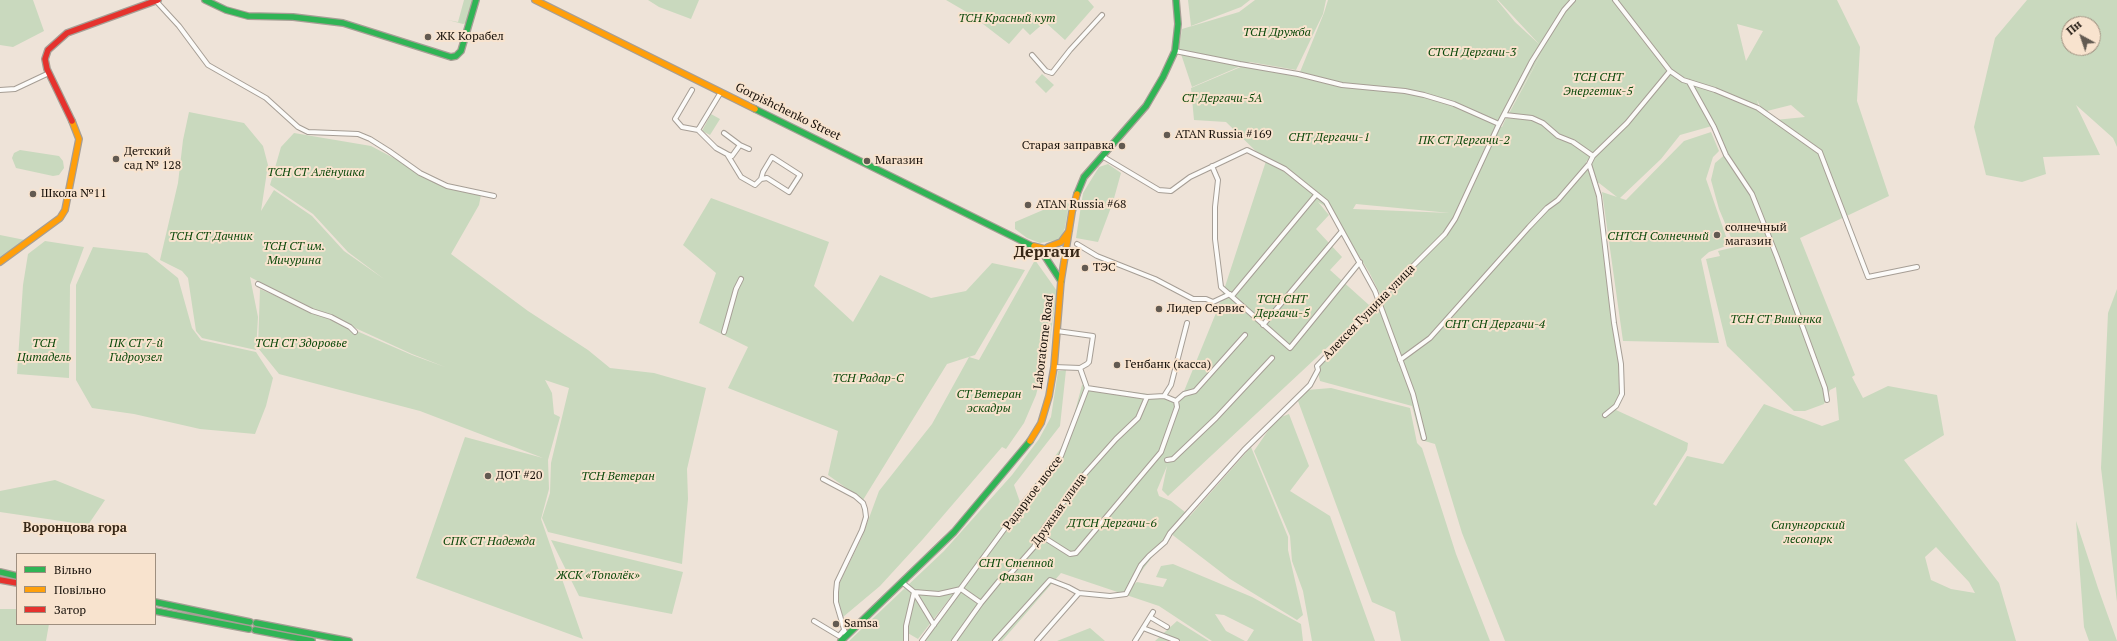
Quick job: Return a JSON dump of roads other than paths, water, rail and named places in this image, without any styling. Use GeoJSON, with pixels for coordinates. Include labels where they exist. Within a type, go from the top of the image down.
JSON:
{"type":"FeatureCollection","features":[{"type":"Feature","properties":{"kind":"main road"},"geometry":{"type":"LineString","coordinates":[[0,262],[60,218],[65,210],[79,139],[73,122],[49,73],[45,63],[45,56],[52,45],[62,36],[157,0]]}},
{"type":"Feature","properties":{"kind":"main road"},"geometry":{"type":"LineString","coordinates":[[205,0],[226,10],[248,16],[293,17],[343,23],[451,58],[456,56],[461,51],[476,0]]}},
{"type":"Feature","properties":{"kind":"main road","name":"Gorpishchenko Street"},"geometry":{"type":"LineString","coordinates":[[535,0],[1032,246],[1044,255],[1061,281]]}},
{"type":"Feature","properties":{"kind":"main road","name":"Laboratorne Road"},"geometry":{"type":"LineString","coordinates":[[841,641],[845,633],[903,583],[954,532],[1026,448],[1041,423],[1049,396],[1054,367],[1061,281],[1078,190],[1084,177],[1146,106],[1175,51],[1178,24],[1176,0]]}},
{"type":"Feature","properties":{"kind":"main road"},"geometry":{"type":"LineString","coordinates":[[1046,248],[1060,242],[1070,229]]}},
{"type":"Feature","properties":{"kind":"main road","name":"Gorpishchenko Street"},"geometry":{"type":"LineString","coordinates":[[1032,246],[1059,251]]}},
{"type":"Feature","properties":{"kind":"main road"},"geometry":{"type":"LineString","coordinates":[[1052,261],[1052,254],[1059,251],[1065,254]]}},
{"type":"Feature","properties":{"kind":"main road"},"geometry":{"type":"LineString","coordinates":[[1044,255],[1057,264],[1064,262]]}},
{"type":"Feature","properties":{"kind":"main road"},"geometry":{"type":"LineString","coordinates":[[0,572],[16,576]]}},
{"type":"Feature","properties":{"kind":"main road"},"geometry":{"type":"LineString","coordinates":[[0,580],[16,584]]}},
{"type":"Feature","properties":{"kind":"main road"},"geometry":{"type":"LineString","coordinates":[[156,602],[349,641]]}},
{"type":"Feature","properties":{"kind":"main road"},"geometry":{"type":"LineString","coordinates":[[156,611],[312,641]]}},
{"type":"Feature","properties":{"kind":"main road"},"geometry":{"type":"LineString","coordinates":[[242,627],[246,625],[243,620]]}},
{"type":"Feature","properties":{"kind":"main road"},"geometry":{"type":"LineString","coordinates":[[256,623],[261,631]]}},
{"type":"Feature","properties":{"kind":"street"},"geometry":{"type":"LineString","coordinates":[[157,0],[179,26],[208,65],[266,98],[298,127],[308,132],[358,134],[370,139],[420,173],[447,186],[494,196]]}},
{"type":"Feature","properties":{"kind":"street","name":"Алексея Гущина улица"},"geometry":{"type":"LineString","coordinates":[[1079,593],[1110,596],[1126,594],[1141,565],[1166,542],[1170,533],[1244,450],[1310,386],[1318,370],[1317,366],[1449,229],[1499,124],[1532,61],[1573,0]]}},
{"type":"Feature","properties":{"kind":"street"},"geometry":{"type":"LineString","coordinates":[[1615,0],[1670,70],[1688,82],[1715,90],[1758,108],[1820,152],[1868,277],[1917,267]]}},
{"type":"Feature","properties":{"kind":"street"},"geometry":{"type":"LineString","coordinates":[[1032,55],[1046,71],[1052,73],[1070,50],[1102,15]]}},
{"type":"Feature","properties":{"kind":"street"},"geometry":{"type":"LineString","coordinates":[[1175,51],[1298,74],[1342,85],[1418,93],[1454,104],[1499,124]]}},
{"type":"Feature","properties":{"kind":"street"},"geometry":{"type":"LineString","coordinates":[[1400,360],[1430,338],[1529,227],[1547,208],[1558,200],[1589,164],[1593,156],[1627,123],[1670,70]]}},
{"type":"Feature","properties":{"kind":"street"},"geometry":{"type":"LineString","coordinates":[[0,90],[15,88],[49,73]]}},
{"type":"Feature","properties":{"kind":"street"},"geometry":{"type":"LineString","coordinates":[[1688,82],[1710,120],[1726,154],[1752,194],[1777,257],[1825,388],[1827,400]]}},
{"type":"Feature","properties":{"kind":"street"},"geometry":{"type":"LineString","coordinates":[[692,90],[675,119],[682,127],[698,130],[716,148],[732,156],[740,144]]}},
{"type":"Feature","properties":{"kind":"street"},"geometry":{"type":"LineString","coordinates":[[698,130],[721,92]]}},
{"type":"Feature","properties":{"kind":"street"},"geometry":{"type":"LineString","coordinates":[[1504,115],[1532,118],[1543,123],[1558,136],[1573,142],[1593,156]]}},
{"type":"Feature","properties":{"kind":"street"},"geometry":{"type":"LineString","coordinates":[[724,133],[749,149]]}},
{"type":"Feature","properties":{"kind":"street"},"geometry":{"type":"LineString","coordinates":[[1102,156],[1159,190],[1171,191],[1190,177],[1246,150],[1285,169],[1316,196],[1326,202],[1360,262],[1379,300],[1413,394],[1424,438]]}},
{"type":"Feature","properties":{"kind":"street"},"geometry":{"type":"LineString","coordinates":[[727,154],[741,177],[755,185],[761,179],[763,172],[772,157],[800,175],[789,192],[768,178],[761,179]]}},
{"type":"Feature","properties":{"kind":"street"},"geometry":{"type":"LineString","coordinates":[[1589,164],[1599,196],[1614,323],[1621,364],[1622,394],[1616,406],[1605,415]]}},
{"type":"Feature","properties":{"kind":"street"},"geometry":{"type":"LineString","coordinates":[[1212,166],[1218,180],[1215,207],[1215,239],[1221,286],[1290,348],[1360,262]]}},
{"type":"Feature","properties":{"kind":"street"},"geometry":{"type":"LineString","coordinates":[[1077,244],[1097,256],[1155,279],[1194,299],[1206,299],[1213,302],[1231,295],[1316,196]]}},
{"type":"Feature","properties":{"kind":"street"},"geometry":{"type":"LineString","coordinates":[[1263,325],[1342,231]]}},
{"type":"Feature","properties":{"kind":"street"},"geometry":{"type":"LineString","coordinates":[[724,332],[736,289],[741,279]]}},
{"type":"Feature","properties":{"kind":"street"},"geometry":{"type":"LineString","coordinates":[[258,284],[312,311],[331,317],[350,327],[355,332]]}},
{"type":"Feature","properties":{"kind":"street"},"geometry":{"type":"LineString","coordinates":[[1164,396],[1172,385],[1187,323]]}},
{"type":"Feature","properties":{"kind":"street"},"geometry":{"type":"LineString","coordinates":[[1054,367],[1080,368],[1089,362],[1093,336],[1057,331]]}},
{"type":"Feature","properties":{"kind":"street"},"geometry":{"type":"LineString","coordinates":[[1176,401],[1184,394],[1195,391],[1245,335]]}},
{"type":"Feature","properties":{"kind":"street"},"geometry":{"type":"LineString","coordinates":[[1167,460],[1173,459],[1216,418],[1272,358]]}},
{"type":"Feature","properties":{"kind":"street"},"geometry":{"type":"LineString","coordinates":[[1080,368],[1086,388],[1147,397],[1164,396],[1176,401]]}},
{"type":"Feature","properties":{"kind":"street","name":"Радарное шоссе"},"geometry":{"type":"LineString","coordinates":[[922,641],[1025,501],[1062,456],[1086,388]]}},
{"type":"Feature","properties":{"kind":"street","name":"Дружная улица"},"geometry":{"type":"LineString","coordinates":[[954,641],[999,581],[1011,573],[1034,547],[1040,535],[1083,476],[1116,439],[1138,418],[1147,397]]}},
{"type":"Feature","properties":{"kind":"street"},"geometry":{"type":"LineString","coordinates":[[1040,535],[1070,554],[1076,553],[1161,452],[1177,407],[1176,401]]}},
{"type":"Feature","properties":{"kind":"street"},"geometry":{"type":"LineString","coordinates":[[814,621],[839,636],[845,633],[836,602],[837,582],[862,530],[866,517],[863,503],[855,496],[823,479]]}},
{"type":"Feature","properties":{"kind":"street"},"geometry":{"type":"LineString","coordinates":[[995,641],[1050,580],[1079,593],[1037,641]]}},
{"type":"Feature","properties":{"kind":"street"},"geometry":{"type":"LineString","coordinates":[[903,583],[914,592],[934,625]]}},
{"type":"Feature","properties":{"kind":"street"},"geometry":{"type":"LineString","coordinates":[[914,592],[939,594],[961,589],[981,603]]}},
{"type":"Feature","properties":{"kind":"street"},"geometry":{"type":"LineString","coordinates":[[906,641],[906,626],[914,592]]}},
{"type":"Feature","properties":{"kind":"street"},"geometry":{"type":"LineString","coordinates":[[1135,641],[1151,615],[1167,627]]}},
{"type":"Feature","properties":{"kind":"street"},"geometry":{"type":"LineString","coordinates":[[1143,628],[1177,641]]}},
{"type":"Feature","properties":{"kind":"place","name":"ЖК Корабел"},"geometry":{"type":"Point","coordinates":[428,37]}},
{"type":"Feature","properties":{"kind":"place","name":"ATAN Russia #169"},"geometry":{"type":"Point","coordinates":[1167,135]}},
{"type":"Feature","properties":{"kind":"place","name":"Старая заправка"},"geometry":{"type":"Point","coordinates":[1122,146]}},
{"type":"Feature","properties":{"kind":"place","name":"Детский сад № 128"},"geometry":{"type":"Point","coordinates":[116,159]}},
{"type":"Feature","properties":{"kind":"place","name":"Магазин"},"geometry":{"type":"Point","coordinates":[867,161]}},
{"type":"Feature","properties":{"kind":"place","name":"Школа №11"},"geometry":{"type":"Point","coordinates":[33,194]}},
{"type":"Feature","properties":{"kind":"place","name":"ATAN Russia #68"},"geometry":{"type":"Point","coordinates":[1028,205]}},
{"type":"Feature","properties":{"kind":"place","name":"солнечный магазин"},"geometry":{"type":"Point","coordinates":[1717,235]}},
{"type":"Feature","properties":{"kind":"place","name":"ТЭС"},"geometry":{"type":"Point","coordinates":[1085,268]}},
{"type":"Feature","properties":{"kind":"place","name":"Лидер Сервис"},"geometry":{"type":"Point","coordinates":[1159,309]}},
{"type":"Feature","properties":{"kind":"place","name":"Генбанк (касса)"},"geometry":{"type":"Point","coordinates":[1117,365]}},
{"type":"Feature","properties":{"kind":"place","name":"ДОТ #20"},"geometry":{"type":"Point","coordinates":[488,476]}},
{"type":"Feature","properties":{"kind":"place","name":"Samsa"},"geometry":{"type":"Point","coordinates":[836,624]}},
{"type":"Feature","properties":{"kind":"district","name":"Дергачи"},"geometry":{"type":"Point","coordinates":[1047,252]}},
{"type":"Feature","properties":{"kind":"district","name":"Воронцова гора"},"geometry":{"type":"Point","coordinates":[75,528]}},
{"type":"Feature","properties":{"kind":"park label","name":"ТСН Красный кут"},"geometry":{"type":"Point","coordinates":[1007,19]}},
{"type":"Feature","properties":{"kind":"park label","name":"ТСН Дружба"},"geometry":{"type":"Point","coordinates":[1277,33]}},
{"type":"Feature","properties":{"kind":"park label","name":"СТСН Дергачи-3"},"geometry":{"type":"Point","coordinates":[1472,53]}},
{"type":"Feature","properties":{"kind":"park label","name":"ТСН СНТ Энергетик-5"},"geometry":{"type":"Point","coordinates":[1598,85]}},
{"type":"Feature","properties":{"kind":"park label","name":"СТ Дергачи-5А"},"geometry":{"type":"Point","coordinates":[1222,99]}},
{"type":"Feature","properties":{"kind":"park label","name":"СНТ Дергачи-1"},"geometry":{"type":"Point","coordinates":[1329,138]}},
{"type":"Feature","properties":{"kind":"park label","name":"ПК СТ Дергачи-2"},"geometry":{"type":"Point","coordinates":[1464,141]}},
{"type":"Feature","properties":{"kind":"park label","name":"ТСН СТ Алёнушка"},"geometry":{"type":"Point","coordinates":[316,173]}},
{"type":"Feature","properties":{"kind":"park label","name":"ТСН СТ Дачник"},"geometry":{"type":"Point","coordinates":[211,237]}},
{"type":"Feature","properties":{"kind":"park label","name":"СНТСН Солнечный"},"geometry":{"type":"Point","coordinates":[1658,237]}},
{"type":"Feature","properties":{"kind":"park label","name":"ТСН СТ им. Мичурина"},"geometry":{"type":"Point","coordinates":[294,254]}},
{"type":"Feature","properties":{"kind":"park label","name":"ТСН СНТ Дергачи-5"},"geometry":{"type":"Point","coordinates":[1282,307]}},
{"type":"Feature","properties":{"kind":"park label","name":"ТСН СТ Вишенка"},"geometry":{"type":"Point","coordinates":[1776,320]}},
{"type":"Feature","properties":{"kind":"park label","name":"СНТ СН Дергачи-4"},"geometry":{"type":"Point","coordinates":[1495,325]}},
{"type":"Feature","properties":{"kind":"park label","name":"ТСН СТ Здоровье"},"geometry":{"type":"Point","coordinates":[301,344]}},
{"type":"Feature","properties":{"kind":"park label","name":"ТСН Цитадель"},"geometry":{"type":"Point","coordinates":[44,351]}},
{"type":"Feature","properties":{"kind":"park label","name":"ПК СТ 7-й Гидроузел"},"geometry":{"type":"Point","coordinates":[136,351]}},
{"type":"Feature","properties":{"kind":"park label","name":"ТСН Радар-С"},"geometry":{"type":"Point","coordinates":[868,379]}},
{"type":"Feature","properties":{"kind":"park label","name":"СТ Ветеран эскадры"},"geometry":{"type":"Point","coordinates":[989,402]}},
{"type":"Feature","properties":{"kind":"park label","name":"ТСН Ветеран"},"geometry":{"type":"Point","coordinates":[618,477]}},
{"type":"Feature","properties":{"kind":"park label","name":"ДТСН Дергачи-6"},"geometry":{"type":"Point","coordinates":[1112,524]}},
{"type":"Feature","properties":{"kind":"park label","name":"Сапунгорский лесопарк"},"geometry":{"type":"Point","coordinates":[1808,533]}},
{"type":"Feature","properties":{"kind":"park label","name":"СПК СТ Надежда"},"geometry":{"type":"Point","coordinates":[489,542]}},
{"type":"Feature","properties":{"kind":"park label","name":"СНТ Степной Фазан"},"geometry":{"type":"Point","coordinates":[1016,571]}},
{"type":"Feature","properties":{"kind":"park label","name":"ЖСК «Тополёк»"},"geometry":{"type":"Point","coordinates":[598,576]}}]}
